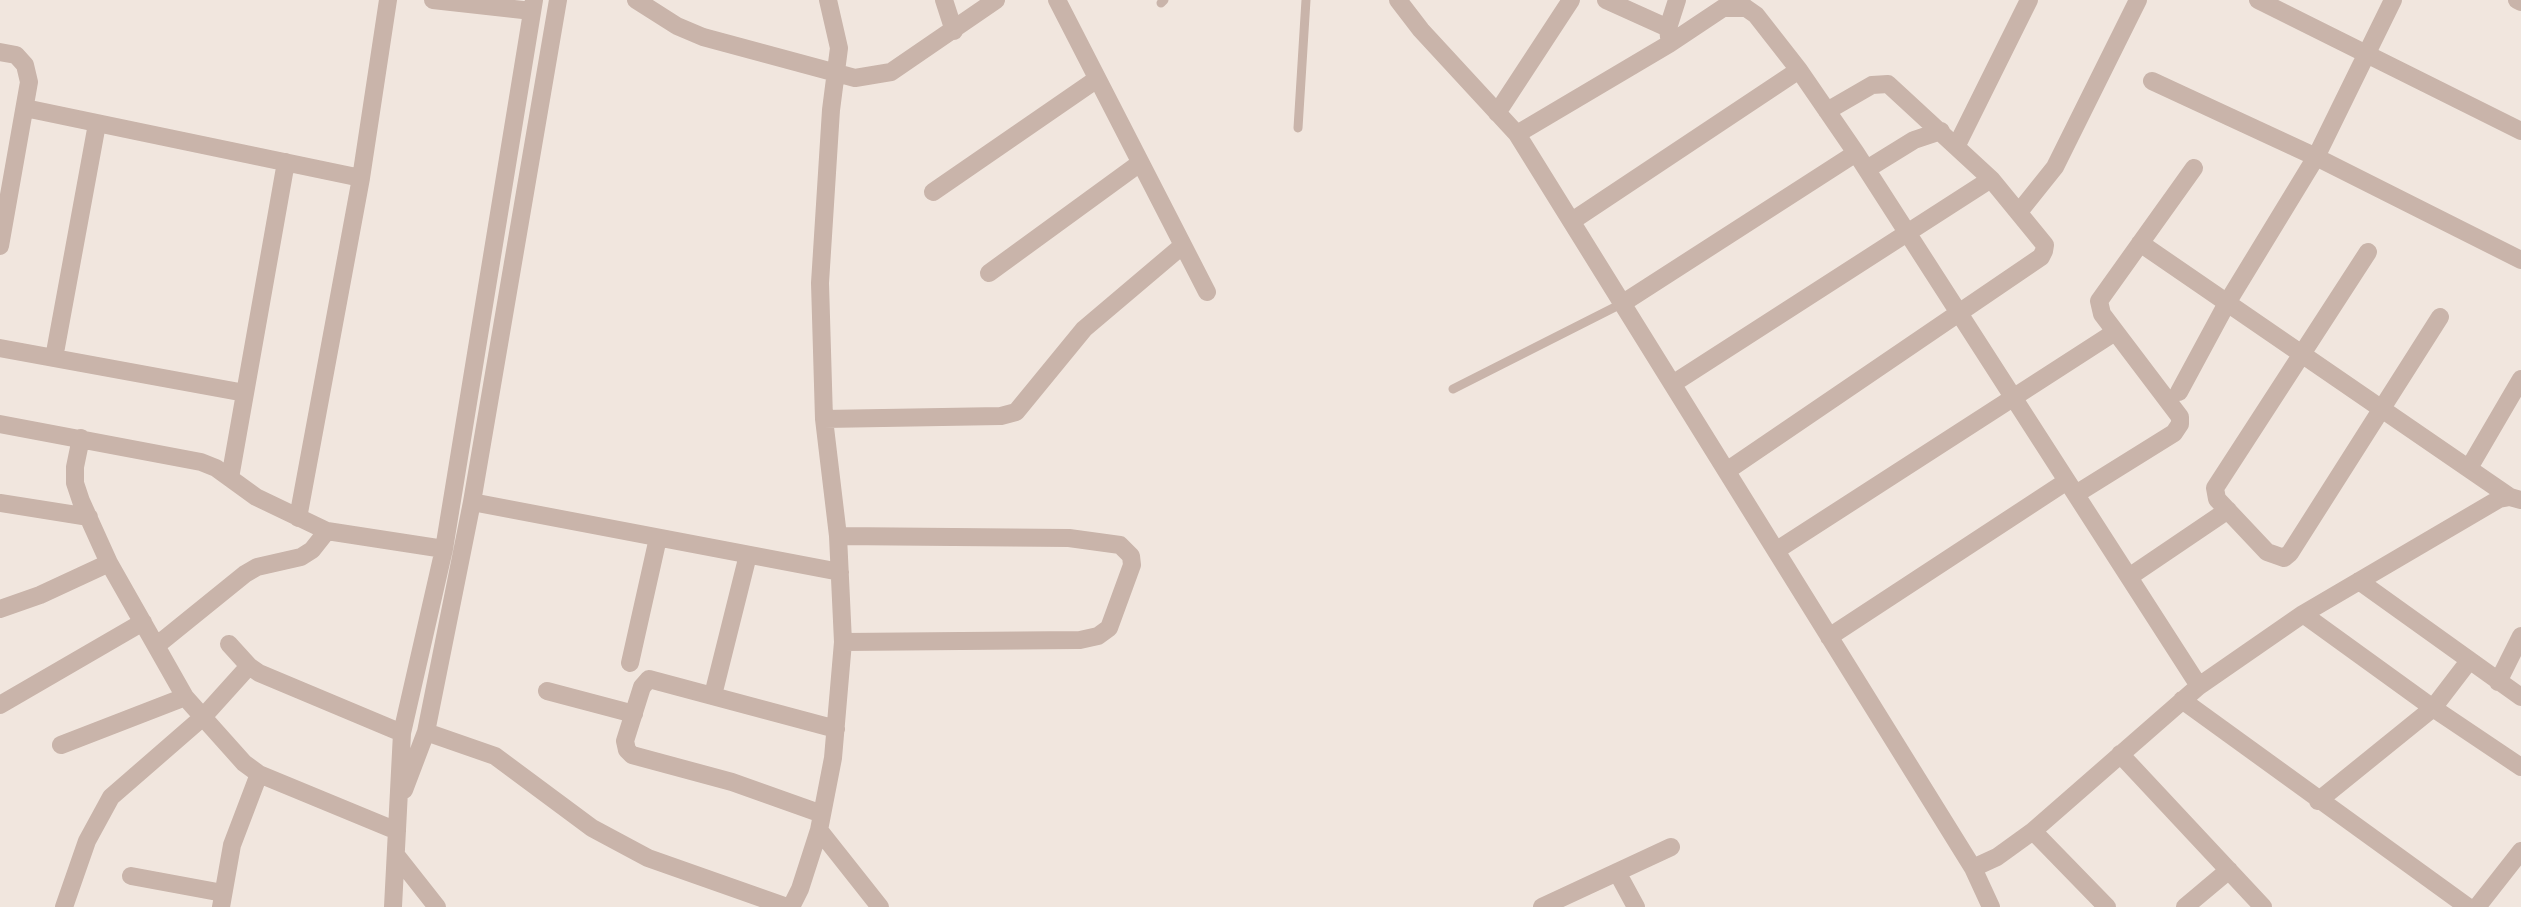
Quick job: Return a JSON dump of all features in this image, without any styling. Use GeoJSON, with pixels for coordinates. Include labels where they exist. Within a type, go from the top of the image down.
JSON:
{"type":"FeatureCollection","features":[{"type":"Feature","properties":{"kind":"street"},"geometry":{"type":"LineString","coordinates":[[298,518],[361,178],[388,0]]}},
{"type":"Feature","properties":{"kind":"street"},"geometry":{"type":"LineString","coordinates":[[393,907],[402,733],[444,550],[533,5],[433,0]]}},
{"type":"Feature","properties":{"kind":"street"},"geometry":{"type":"LineString","coordinates":[[399,803],[426,732],[472,502],[558,0]]}},
{"type":"Feature","properties":{"kind":"street"},"geometry":{"type":"LineString","coordinates":[[636,0],[677,26],[703,37],[835,76],[872,77],[891,72],[996,0]]}},
{"type":"Feature","properties":{"kind":"street"},"geometry":{"type":"LineString","coordinates":[[426,732],[495,756],[618,844],[648,858],[789,907],[800,889],[820,822],[836,729],[844,642],[838,536],[824,419],[820,283],[839,48],[828,0]]}},
{"type":"Feature","properties":{"kind":"street"},"geometry":{"type":"LineString","coordinates":[[944,0],[954,31]]}},
{"type":"Feature","properties":{"kind":"street"},"geometry":{"type":"LineString","coordinates":[[1057,0],[1207,292]]}},
{"type":"Feature","properties":{"kind":"street"},"geometry":{"type":"LineString","coordinates":[[1398,0],[1421,30],[1517,134],[1973,868],[1991,907]]}},
{"type":"Feature","properties":{"kind":"street"},"geometry":{"type":"LineString","coordinates":[[1497,113],[1571,0]]}},
{"type":"Feature","properties":{"kind":"street"},"geometry":{"type":"LineString","coordinates":[[1606,0],[1668,36]]}},
{"type":"Feature","properties":{"kind":"street"},"geometry":{"type":"LineString","coordinates":[[1668,36],[1677,0]]}},
{"type":"Feature","properties":{"kind":"street"},"geometry":{"type":"LineString","coordinates":[[1957,145],[2029,0]]}},
{"type":"Feature","properties":{"kind":"street"},"geometry":{"type":"LineString","coordinates":[[2019,212],[2055,167],[2138,0]]}},
{"type":"Feature","properties":{"kind":"street"},"geometry":{"type":"LineString","coordinates":[[2258,0],[2521,131]]}},
{"type":"Feature","properties":{"kind":"street"},"geometry":{"type":"LineString","coordinates":[[2179,392],[2227,303],[2316,157],[2393,0]]}},
{"type":"Feature","properties":{"kind":"street"},"geometry":{"type":"LineString","coordinates":[[1517,134],[1668,36],[1723,8],[1746,8],[1756,15],[1799,70],[1867,169],[2199,686]]}},
{"type":"Feature","properties":{"kind":"street"},"geometry":{"type":"LineString","coordinates":[[0,52],[16,55],[25,65],[29,82],[0,246]]}},
{"type":"Feature","properties":{"kind":"street"},"geometry":{"type":"LineString","coordinates":[[1572,221],[1799,70]]}},
{"type":"Feature","properties":{"kind":"street"},"geometry":{"type":"LineString","coordinates":[[933,192],[1097,79]]}},
{"type":"Feature","properties":{"kind":"street"},"geometry":{"type":"LineString","coordinates":[[2152,81],[2316,157],[2521,260]]}},
{"type":"Feature","properties":{"kind":"street"},"geometry":{"type":"LineString","coordinates":[[1728,470],[2044,251],[2045,245],[1992,179],[1957,145],[1882,82],[1827,111]]}},
{"type":"Feature","properties":{"kind":"street"},"geometry":{"type":"LineString","coordinates":[[25,108],[361,178]]}},
{"type":"Feature","properties":{"kind":"street"},"geometry":{"type":"LineString","coordinates":[[54,358],[97,124]]}},
{"type":"Feature","properties":{"kind":"street"},"geometry":{"type":"LineString","coordinates":[[1867,169],[1914,140],[1941,131]]}},
{"type":"Feature","properties":{"kind":"street"},"geometry":{"type":"LineString","coordinates":[[1623,303],[1856,153]]}},
{"type":"Feature","properties":{"kind":"street"},"geometry":{"type":"LineString","coordinates":[[230,478],[286,162]]}},
{"type":"Feature","properties":{"kind":"street"},"geometry":{"type":"LineString","coordinates":[[989,273],[1140,163]]}},
{"type":"Feature","properties":{"kind":"street"},"geometry":{"type":"LineString","coordinates":[[1829,637],[2071,487],[2174,433],[2180,424],[2180,416],[2102,314],[2099,301],[2194,168]]}},
{"type":"Feature","properties":{"kind":"street"},"geometry":{"type":"LineString","coordinates":[[1674,383],[1992,179]]}},
{"type":"Feature","properties":{"kind":"street"},"geometry":{"type":"LineString","coordinates":[[2140,243],[2469,468],[2517,497]]}},
{"type":"Feature","properties":{"kind":"street"},"geometry":{"type":"LineString","coordinates":[[824,419],[1001,416],[1016,412],[1084,329],[1182,246]]}},
{"type":"Feature","properties":{"kind":"street"},"geometry":{"type":"LineString","coordinates":[[2368,252],[2215,488],[2217,499],[2267,552],[2284,558],[2440,317]]}},
{"type":"Feature","properties":{"kind":"street"},"geometry":{"type":"LineString","coordinates":[[1777,550],[2115,332]]}},
{"type":"Feature","properties":{"kind":"street"},"geometry":{"type":"LineString","coordinates":[[0,348],[245,393]]}},
{"type":"Feature","properties":{"kind":"street"},"geometry":{"type":"LineString","coordinates":[[2469,468],[2521,379]]}},
{"type":"Feature","properties":{"kind":"street"},"geometry":{"type":"LineString","coordinates":[[0,424],[201,462],[256,497],[327,531],[444,550]]}},
{"type":"Feature","properties":{"kind":"street"},"geometry":{"type":"LineString","coordinates":[[81,438],[75,467],[75,483],[109,563],[185,697],[244,763],[259,774],[397,831]]}},
{"type":"Feature","properties":{"kind":"street"},"geometry":{"type":"LineString","coordinates":[[1973,868],[1997,857],[2033,831],[2199,686],[2303,614],[2499,499],[2517,497]]}},
{"type":"Feature","properties":{"kind":"street"},"geometry":{"type":"LineString","coordinates":[[472,502],[840,572]]}},
{"type":"Feature","properties":{"kind":"street"},"geometry":{"type":"LineString","coordinates":[[0,503],[89,517]]}},
{"type":"Feature","properties":{"kind":"street"},"geometry":{"type":"LineString","coordinates":[[2129,577],[2228,510]]}},
{"type":"Feature","properties":{"kind":"street"},"geometry":{"type":"LineString","coordinates":[[156,646],[245,574],[257,568],[301,557],[312,550],[327,531]]}},
{"type":"Feature","properties":{"kind":"street"},"geometry":{"type":"LineString","coordinates":[[838,536],[1069,538],[1120,545],[1131,556],[1132,565],[1109,628],[1098,636],[1080,640],[844,642]]}},
{"type":"Feature","properties":{"kind":"street"},"geometry":{"type":"LineString","coordinates":[[630,663],[658,538]]}},
{"type":"Feature","properties":{"kind":"street"},"geometry":{"type":"LineString","coordinates":[[713,695],[748,555]]}},
{"type":"Feature","properties":{"kind":"street"},"geometry":{"type":"LineString","coordinates":[[0,609],[40,595],[109,563]]}},
{"type":"Feature","properties":{"kind":"street"},"geometry":{"type":"LineString","coordinates":[[2358,581],[2521,697]]}},
{"type":"Feature","properties":{"kind":"street"},"geometry":{"type":"LineString","coordinates":[[2303,614],[2432,708],[2521,767]]}},
{"type":"Feature","properties":{"kind":"street"},"geometry":{"type":"LineString","coordinates":[[0,705],[143,622]]}},
{"type":"Feature","properties":{"kind":"street"},"geometry":{"type":"LineString","coordinates":[[2498,682],[2521,636]]}},
{"type":"Feature","properties":{"kind":"street"},"geometry":{"type":"LineString","coordinates":[[229,644],[249,666],[402,733]]}},
{"type":"Feature","properties":{"kind":"street"},"geometry":{"type":"LineString","coordinates":[[2318,801],[2432,708],[2469,661]]}},
{"type":"Feature","properties":{"kind":"street"},"geometry":{"type":"LineString","coordinates":[[64,907],[88,841],[111,797],[203,717],[249,666]]}},
{"type":"Feature","properties":{"kind":"street"},"geometry":{"type":"LineString","coordinates":[[836,729],[649,679],[645,681],[625,741],[627,750],[632,755],[733,782],[820,822],[880,907]]}},
{"type":"Feature","properties":{"kind":"street"},"geometry":{"type":"LineString","coordinates":[[547,691],[634,714]]}},
{"type":"Feature","properties":{"kind":"street"},"geometry":{"type":"LineString","coordinates":[[61,746],[185,697]]}},
{"type":"Feature","properties":{"kind":"street"},"geometry":{"type":"LineString","coordinates":[[2182,700],[2468,907]]}},
{"type":"Feature","properties":{"kind":"street"},"geometry":{"type":"LineString","coordinates":[[2120,754],[2263,907]]}},
{"type":"Feature","properties":{"kind":"street"},"geometry":{"type":"LineString","coordinates":[[131,876],[222,900],[232,845],[259,774]]}},
{"type":"Feature","properties":{"kind":"street"},"geometry":{"type":"LineString","coordinates":[[2033,831],[2107,907]]}},
{"type":"Feature","properties":{"kind":"street"},"geometry":{"type":"LineString","coordinates":[[1542,907],[1671,847]]}},
{"type":"Feature","properties":{"kind":"street"},"geometry":{"type":"LineString","coordinates":[[2477,907],[2521,851]]}},
{"type":"Feature","properties":{"kind":"street"},"geometry":{"type":"LineString","coordinates":[[396,855],[437,907]]}},
{"type":"Feature","properties":{"kind":"street"},"geometry":{"type":"LineString","coordinates":[[2185,907],[2229,870]]}},
{"type":"Feature","properties":{"kind":"street"},"geometry":{"type":"LineString","coordinates":[[1617,872],[1636,907]]}},
{"type":"Feature","properties":{"kind":"lane"},"geometry":{"type":"LineString","coordinates":[[1298,128],[1306,0]]}},
{"type":"Feature","properties":{"kind":"lane"},"geometry":{"type":"LineString","coordinates":[[1453,388],[1623,303]]}}]}
